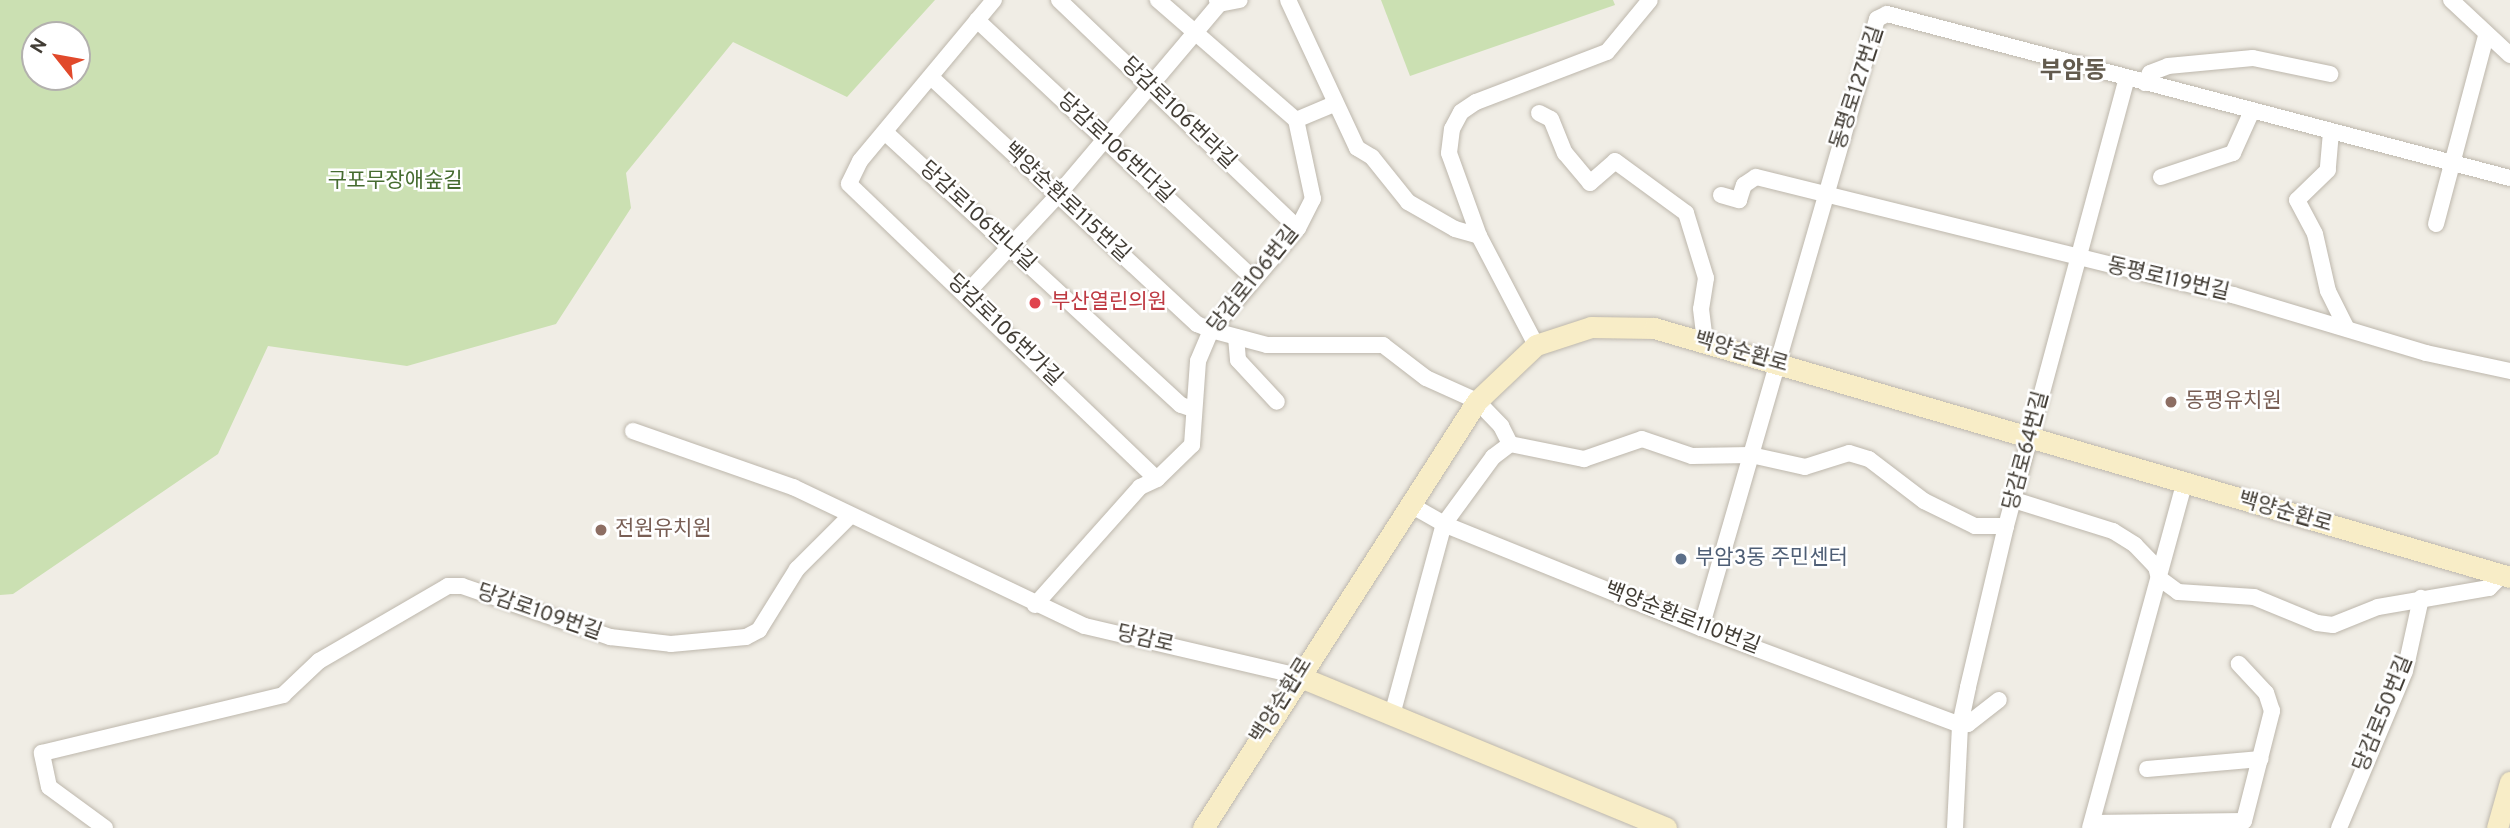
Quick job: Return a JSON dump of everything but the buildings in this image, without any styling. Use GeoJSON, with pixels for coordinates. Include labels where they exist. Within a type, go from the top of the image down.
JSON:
{"type":"FeatureCollection","features":[{"type":"Feature","properties":{"kind":"main road","name":"백양순환로"},"geometry":{"type":"LineString","coordinates":[[1203,828],[1298,676],[1477,401],[1536,345],[1570,331],[1616,326],[1654,328],[2029,440],[2506,576]]}},
{"type":"Feature","properties":{"kind":"main road","name":"당감로"},"geometry":{"type":"LineString","coordinates":[[1298,676],[1666,828]]}},
{"type":"Feature","properties":{"kind":"main road"},"geometry":{"type":"LineString","coordinates":[[2497,828],[2510,782]]}},
{"type":"Feature","properties":{"kind":"street"},"geometry":{"type":"LineString","coordinates":[[886,133],[994,0]]}},
{"type":"Feature","properties":{"kind":"street","name":"당감로106번라길"},"geometry":{"type":"LineString","coordinates":[[1059,0],[1298,228]]}},
{"type":"Feature","properties":{"kind":"street"},"geometry":{"type":"LineString","coordinates":[[1158,0],[1194,35],[1296,120],[1334,104]]}},
{"type":"Feature","properties":{"kind":"street"},"geometry":{"type":"LineString","coordinates":[[966,295],[1057,196],[1194,35],[1218,2],[1240,0]]}},
{"type":"Feature","properties":{"kind":"street"},"geometry":{"type":"LineString","coordinates":[[1288,0],[1334,104],[1357,148],[1372,157],[1402,196],[1455,229],[1479,236]]}},
{"type":"Feature","properties":{"kind":"street"},"geometry":{"type":"LineString","coordinates":[[1536,345],[1479,236],[1449,153],[1452,129],[1461,112],[1476,102],[1607,52],[1650,0]]}},
{"type":"Feature","properties":{"kind":"street"},"geometry":{"type":"LineString","coordinates":[[2451,0],[2486,36],[2510,55]]}},
{"type":"Feature","properties":{"kind":"street","name":"동평로127번길"},"geometry":{"type":"LineString","coordinates":[[1701,628],[1877,19],[1887,14],[2510,178]]}},
{"type":"Feature","properties":{"kind":"street","name":"당감로106번다길"},"geometry":{"type":"LineString","coordinates":[[977,20],[1252,278]]}},
{"type":"Feature","properties":{"kind":"street"},"geometry":{"type":"LineString","coordinates":[[2436,224],[2486,36]]}},
{"type":"Feature","properties":{"kind":"street"},"geometry":{"type":"LineString","coordinates":[[2145,83],[2150,73],[2168,65],[2253,58],[2330,74]]}},
{"type":"Feature","properties":{"kind":"street","name":"백양순환로115번길"},"geometry":{"type":"LineString","coordinates":[[932,78],[1197,324],[1267,345],[1383,345],[1426,378],[1477,401]]}},
{"type":"Feature","properties":{"kind":"street","name":"당감로64번길"},"geometry":{"type":"LineString","coordinates":[[1955,828],[1960,725],[2006,526],[2127,79]]}},
{"type":"Feature","properties":{"kind":"street"},"geometry":{"type":"LineString","coordinates":[[2161,177],[2233,153],[2252,111]]}},
{"type":"Feature","properties":{"kind":"street"},"geometry":{"type":"LineString","coordinates":[[1539,113],[1551,119],[1565,153],[1590,183],[1615,161],[1686,213],[1706,278],[1701,309],[1706,343]]}},
{"type":"Feature","properties":{"kind":"street","name":"당감로106번길"},"geometry":{"type":"LineString","coordinates":[[1035,605],[1140,488],[1157,479],[1192,445],[1198,361],[1211,330],[1252,278],[1298,228],[1313,199],[1314,188],[1304,165],[1296,120]]}},
{"type":"Feature","properties":{"kind":"street"},"geometry":{"type":"LineString","coordinates":[[2331,132],[2328,170],[2297,200],[2315,234],[2328,290],[2347,330]]}},
{"type":"Feature","properties":{"kind":"street","name":"당감로106번가길"},"geometry":{"type":"LineString","coordinates":[[886,133],[860,161],[849,184],[1157,479]]}},
{"type":"Feature","properties":{"kind":"street","name":"당감로106번나길"},"geometry":{"type":"LineString","coordinates":[[886,133],[1181,405],[1193,409]]}},
{"type":"Feature","properties":{"kind":"street","name":"동평로119번길"},"geometry":{"type":"LineString","coordinates":[[1721,195],[1739,200],[1744,185],[1756,177],[1825,197],[2232,295],[2347,330],[2510,371]]}},
{"type":"Feature","properties":{"kind":"street"},"geometry":{"type":"LineString","coordinates":[[1236,337],[1238,360],[1277,402]]}},
{"type":"Feature","properties":{"kind":"street"},"geometry":{"type":"LineString","coordinates":[[1477,401],[1501,426],[1510,444]]}},
{"type":"Feature","properties":{"kind":"street","name":"당감로"},"geometry":{"type":"LineString","coordinates":[[633,431],[793,487],[1035,605],[1085,626],[1298,676]]}},
{"type":"Feature","properties":{"kind":"street"},"geometry":{"type":"LineString","coordinates":[[1392,715],[1444,524],[1493,457],[1510,444],[1584,459],[1642,439],[1692,456],[1751,455],[1805,467],[1849,453],[1869,458],[1948,513],[1975,526],[2006,526]]}},
{"type":"Feature","properties":{"kind":"street"},"geometry":{"type":"LineString","coordinates":[[2184,484],[2091,825],[2245,824],[2272,711],[2266,693],[2239,664]]}},
{"type":"Feature","properties":{"kind":"street"},"geometry":{"type":"LineString","coordinates":[[2014,500],[2112,531],[2136,545],[2156,567],[2159,578],[2190,596],[2254,597],[2272,607],[2333,625],[2378,607],[2489,588],[2506,576]]}},
{"type":"Feature","properties":{"kind":"street","name":"백양순환로110번길"},"geometry":{"type":"LineString","coordinates":[[1409,504],[1444,524],[1701,628],[1960,725]]}},
{"type":"Feature","properties":{"kind":"street","name":"당감로109번길"},"geometry":{"type":"LineString","coordinates":[[105,828],[49,787],[42,753],[283,695],[318,661],[448,586],[462,586],[611,638],[671,644],[746,637],[759,630],[797,569],[850,516]]}},
{"type":"Feature","properties":{"kind":"street","name":"당감로50번길"},"geometry":{"type":"LineString","coordinates":[[2339,828],[2405,671],[2421,598]]}},
{"type":"Feature","properties":{"kind":"street"},"geometry":{"type":"LineString","coordinates":[[1960,725],[1968,724],[1999,700]]}},
{"type":"Feature","properties":{"kind":"street"},"geometry":{"type":"LineString","coordinates":[[2147,769],[2261,759]]}},
{"type":"Feature","properties":{"kind":"green space","name":"구포무장애숲길"},"geometry":{"type":"Polygon","coordinates":[[[0,0],[935,0],[847,97],[733,42],[626,173],[631,208],[556,324],[407,366],[268,346],[218,454],[13,594],[0,595],[0,0]]]}},
{"type":"Feature","properties":{"kind":"green space"},"geometry":{"type":"Polygon","coordinates":[[[1381,0],[1613,0],[1615,5],[1410,76],[1381,0]]]}},
{"type":"Feature","properties":{"kind":"place","name":"부산열린의원"},"geometry":{"type":"Point","coordinates":[1035,303]}},
{"type":"Feature","properties":{"kind":"place","name":"동평유치원"},"geometry":{"type":"Point","coordinates":[2171,402]}},
{"type":"Feature","properties":{"kind":"place","name":"전원유치원"},"geometry":{"type":"Point","coordinates":[601,530]}},
{"type":"Feature","properties":{"kind":"place","name":"부암3동 주민센터"},"geometry":{"type":"Point","coordinates":[1681,559]}},
{"type":"Feature","properties":{"kind":"district","name":"부암동"},"geometry":{"type":"Point","coordinates":[2073,73]}}]}
